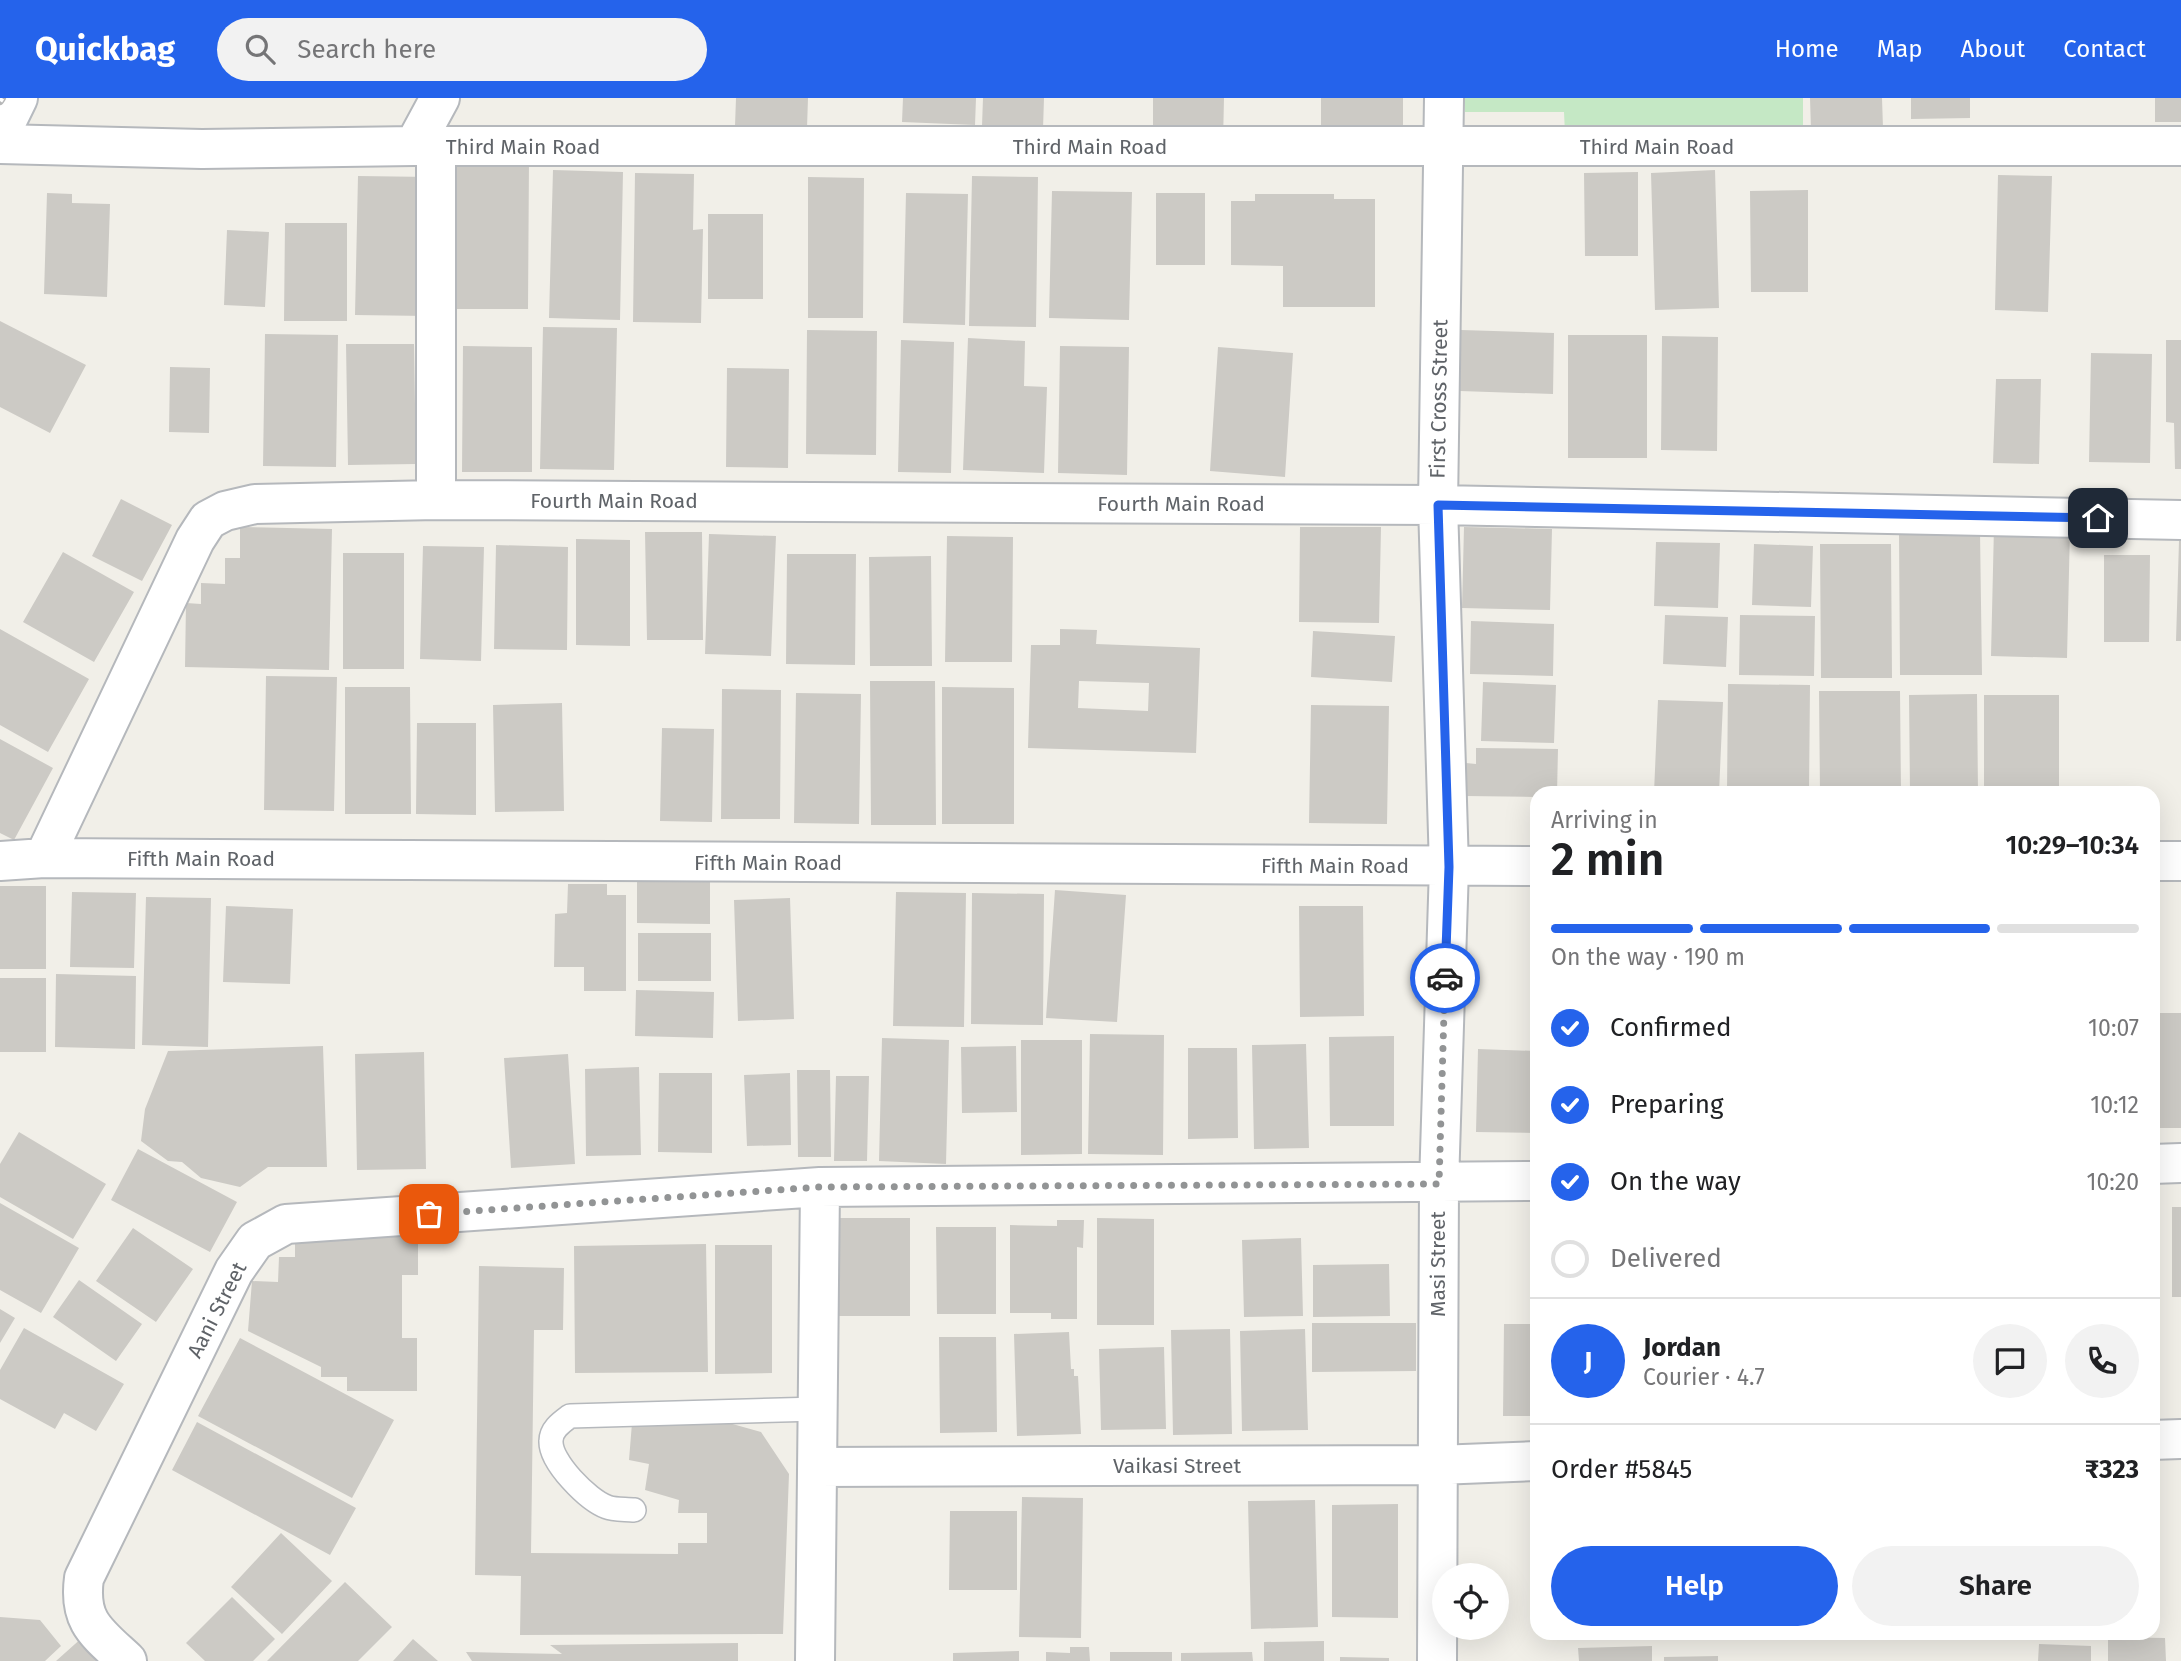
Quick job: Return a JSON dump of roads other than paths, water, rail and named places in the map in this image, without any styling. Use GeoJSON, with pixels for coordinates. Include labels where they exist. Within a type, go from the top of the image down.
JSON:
{"type":"FeatureCollection","features":[{"type":"Feature","properties":{"kind":"street"},"geometry":{"type":"LineString","coordinates":[[0,135],[18,98]]}},
{"type":"Feature","properties":{"kind":"street"},"geometry":{"type":"LineString","coordinates":[[436,500],[425,147],[440,98]]}},
{"type":"Feature","properties":{"kind":"street","name":"First Cross Street"},"geometry":{"type":"LineString","coordinates":[[1444,98],[1438,505],[1449,867]]}},
{"type":"Feature","properties":{"kind":"street","name":"Third Main Road"},"geometry":{"type":"LineString","coordinates":[[0,144],[202,149],[2181,146]]}},
{"type":"Feature","properties":{"kind":"street","name":"Fourth Main Road"},"geometry":{"type":"LineString","coordinates":[[44,858],[195,540],[208,520],[225,511],[255,504],[436,500],[1438,505],[2181,520]]}},
{"type":"Feature","properties":{"kind":"street","name":"Fifth Main Road"},"geometry":{"type":"LineString","coordinates":[[0,861],[44,858],[1530,866]]}},
{"type":"Feature","properties":{"kind":"street"},"geometry":{"type":"LineString","coordinates":[[2160,861],[2181,861]]}},
{"type":"Feature","properties":{"kind":"street","name":"Masi Street"},"geometry":{"type":"LineString","coordinates":[[1437,1661],[1439,1184],[1449,867]]}},
{"type":"Feature","properties":{"kind":"street"},"geometry":{"type":"LineString","coordinates":[[2160,1164],[2181,1163]]}},
{"type":"Feature","properties":{"kind":"street","name":"Aani Street"},"geometry":{"type":"LineString","coordinates":[[127,1661],[96,1633],[87,1618],[81,1601],[84,1578],[234,1271],[255,1241],[286,1224],[820,1187],[1530,1181]]}},
{"type":"Feature","properties":{"kind":"street"},"geometry":{"type":"LineString","coordinates":[[815,1661],[820,1187]]}},
{"type":"Feature","properties":{"kind":"street"},"geometry":{"type":"LineString","coordinates":[[2160,1440],[2181,1439]]}},
{"type":"Feature","properties":{"kind":"street","name":"Vaikasi Street"},"geometry":{"type":"LineString","coordinates":[[817,1467],[1438,1465],[1530,1461]]}},
{"type":"Feature","properties":{"kind":"lane"},"geometry":{"type":"LineString","coordinates":[[634,1510],[607,1507],[584,1492],[554,1456],[551,1441],[556,1427],[570,1416],[817,1409]]}}]}
